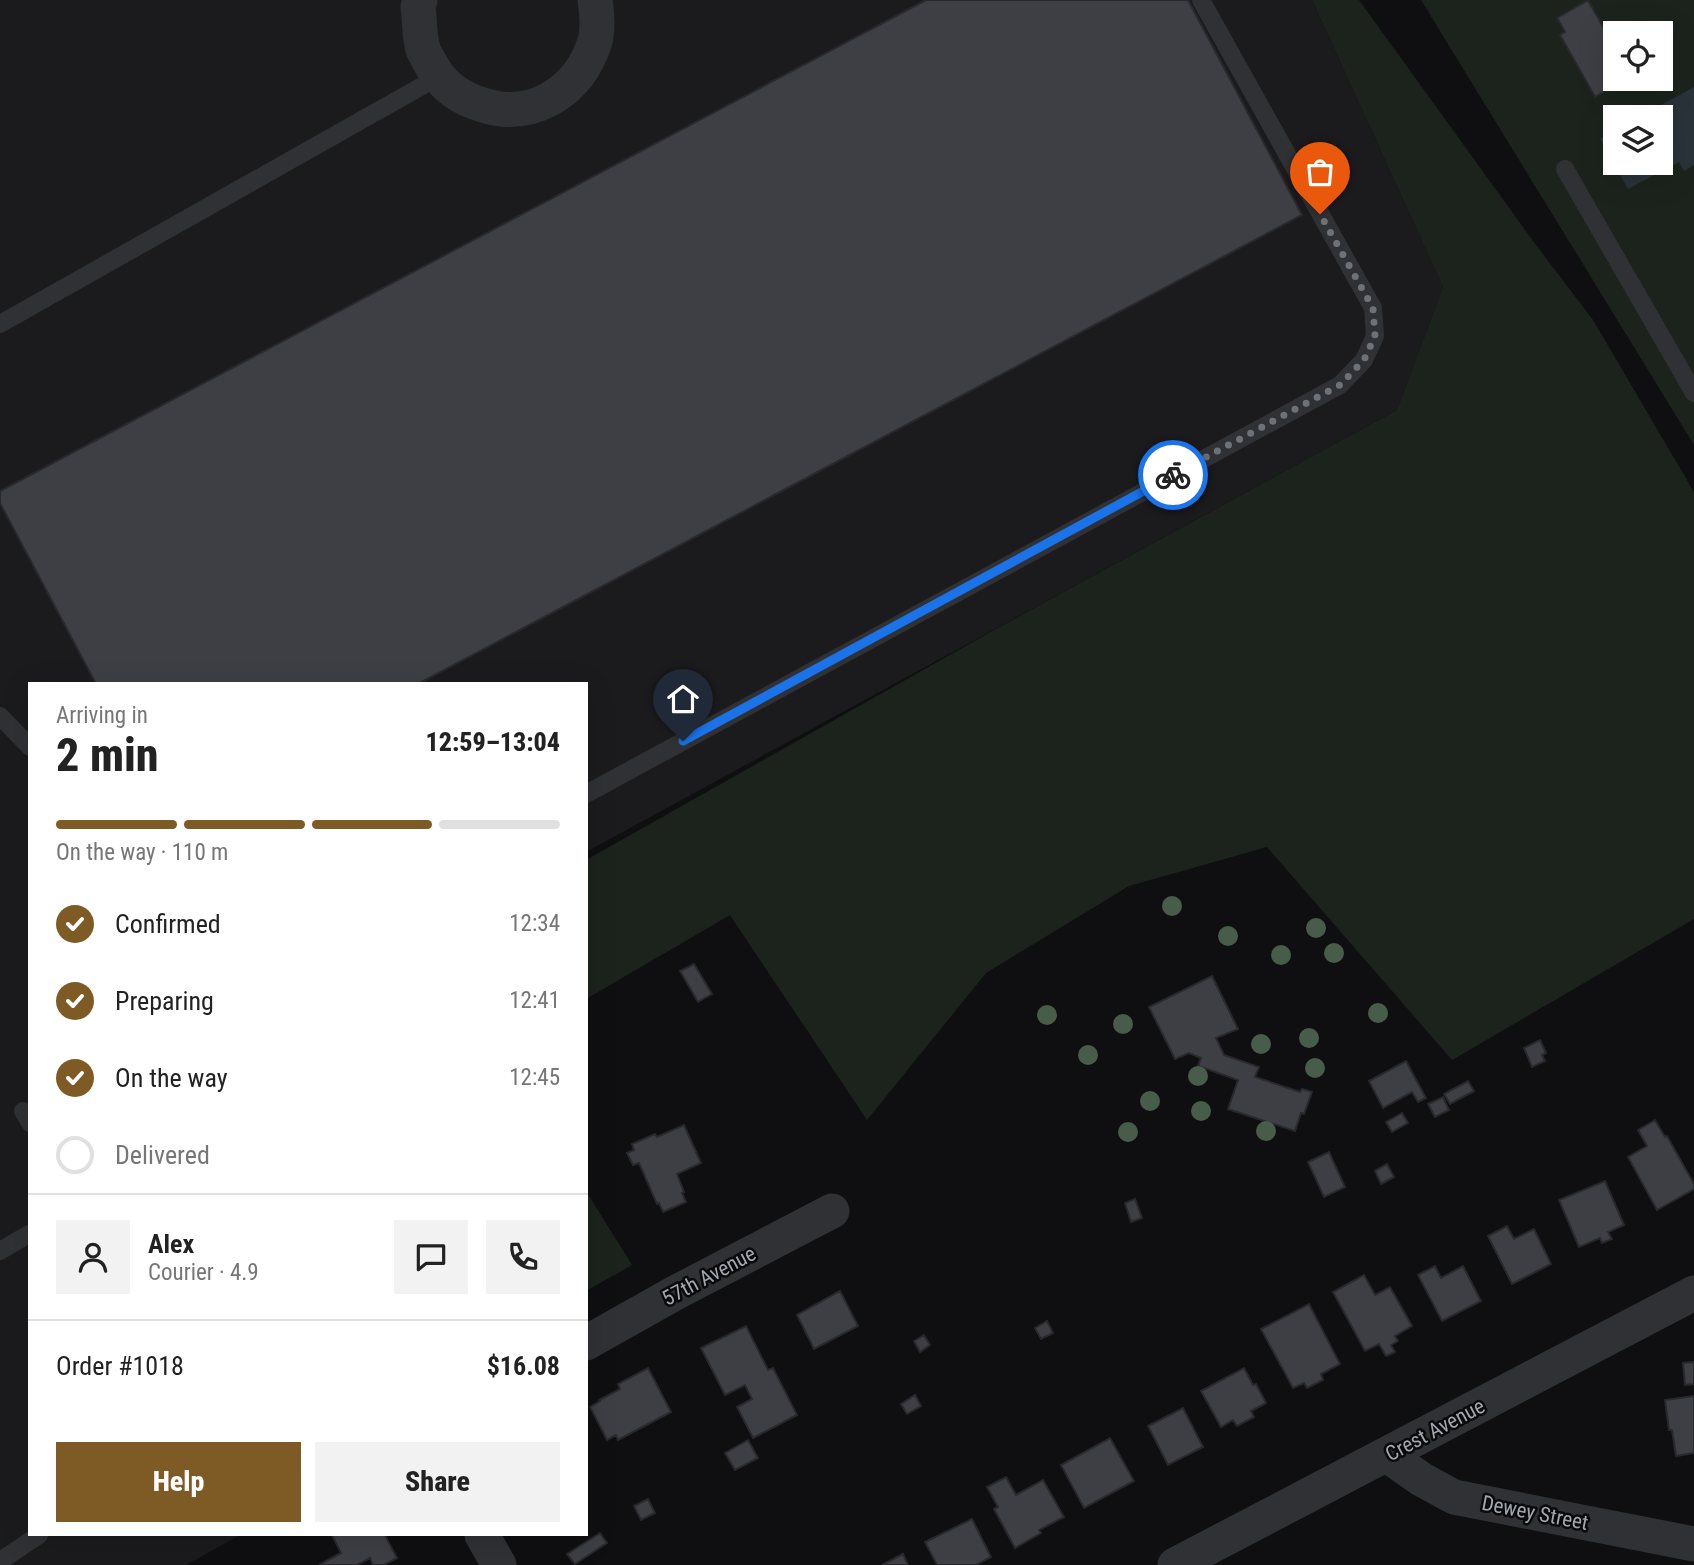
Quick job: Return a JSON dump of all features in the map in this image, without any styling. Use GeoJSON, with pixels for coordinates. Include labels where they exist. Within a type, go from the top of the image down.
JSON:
{"type":"FeatureCollection","features":[{"type":"Feature","properties":{"kind":"street"},"geometry":{"type":"LineString","coordinates":[[420,0],[418,6],[423,50],[438,77],[470,102],[514,110],[541,104],[566,89],[584,69],[596,40],[598,15],[595,0]]}},
{"type":"Feature","properties":{"kind":"street","name":"57th Avenue"},"geometry":{"type":"LineString","coordinates":[[588,1342],[832,1212]]}},
{"type":"Feature","properties":{"kind":"street","name":"Crest Avenue"},"geometry":{"type":"LineString","coordinates":[[1175,1565],[1694,1293]]}},
{"type":"Feature","properties":{"kind":"street","name":"Dewey Street"},"geometry":{"type":"LineString","coordinates":[[1387,1455],[1421,1479],[1454,1497],[1694,1544]]}},
{"type":"Feature","properties":{"kind":"street"},"geometry":{"type":"LineString","coordinates":[[483,1536],[499,1565]]}},
{"type":"Feature","properties":{"kind":"lane"},"geometry":{"type":"LineString","coordinates":[[588,793],[1340,385],[1364,360],[1375,336],[1373,308],[1201,0]]}},
{"type":"Feature","properties":{"kind":"lane"},"geometry":{"type":"LineString","coordinates":[[0,324],[438,77]]}},
{"type":"Feature","properties":{"kind":"lane"},"geometry":{"type":"LineString","coordinates":[[1565,169],[1694,393]]}},
{"type":"Feature","properties":{"kind":"lane"},"geometry":{"type":"LineString","coordinates":[[0,716],[28,745]]}},
{"type":"Feature","properties":{"kind":"lane"},"geometry":{"type":"LineString","coordinates":[[0,1251],[28,1235]]}},
{"type":"Feature","properties":{"kind":"lane"},"geometry":{"type":"LineString","coordinates":[[0,1561],[38,1536]]}},
{"type":"Feature","properties":{"kind":"shaded area"},"geometry":{"type":"Polygon","coordinates":[[[0,0],[1312,0],[1443,287],[1397,410],[588,851],[588,682],[28,682],[28,1536],[238,1536],[186,1565],[0,1565],[0,0]]]}},
{"type":"Feature","properties":{"kind":"shaded area"},"geometry":{"type":"Polygon","coordinates":[[[1312,0],[1359,0],[1593,320],[1694,492],[1694,919],[1452,1060],[1267,847],[1129,886],[986,973],[867,1120],[730,915],[588,998],[588,859],[994,630],[1397,410],[1443,287],[1312,0]]]}},
{"type":"Feature","properties":{"kind":"shaded area"},"geometry":{"type":"Polygon","coordinates":[[[1421,0],[1694,0],[1694,445],[1421,0]]]}},
{"type":"Feature","properties":{"kind":"shaded area"},"geometry":{"type":"Polygon","coordinates":[[[1694,87],[1694,165],[1684,171],[1679,162],[1673,165],[1673,105],[1661,105],[1694,87]]]}},
{"type":"Feature","properties":{"kind":"shaded area"},"geometry":{"type":"Polygon","coordinates":[[[1620,175],[1654,175],[1628,189],[1620,175]]]}},
{"type":"Feature","properties":{"kind":"shaded area"},"geometry":{"type":"Polygon","coordinates":[[[588,1194],[632,1265],[588,1290],[588,1194]]]}},
{"type":"Feature","properties":{"kind":"building"},"geometry":{"type":"Polygon","coordinates":[[[926,0],[1188,0],[1302,215],[422,682],[95,682],[0,503],[0,491],[926,0]]]}},
{"type":"Feature","properties":{"kind":"building"},"geometry":{"type":"Polygon","coordinates":[[[1588,0],[1603,27],[1603,91],[1606,91],[1595,97],[1560,35],[1565,32],[1557,18],[1588,0]]]}},
{"type":"Feature","properties":{"kind":"building"},"geometry":{"type":"Polygon","coordinates":[[[694,964],[712,994],[698,1002],[680,971],[694,964]]]}},
{"type":"Feature","properties":{"kind":"building"},"geometry":{"type":"Polygon","coordinates":[[[1212,976],[1238,1029],[1216,1038],[1224,1055],[1259,1067],[1255,1077],[1300,1092],[1302,1089],[1312,1092],[1295,1131],[1228,1109],[1238,1080],[1198,1066],[1201,1058],[1189,1053],[1175,1059],[1149,1007],[1212,976]]]}},
{"type":"Feature","properties":{"kind":"building"},"geometry":{"type":"Polygon","coordinates":[[[1540,1040],[1546,1053],[1542,1055],[1545,1061],[1532,1067],[1524,1048],[1540,1040]]]}},
{"type":"Feature","properties":{"kind":"building"},"geometry":{"type":"Polygon","coordinates":[[[1406,1061],[1426,1098],[1418,1102],[1412,1092],[1383,1108],[1369,1081],[1406,1061]]]}},
{"type":"Feature","properties":{"kind":"building"},"geometry":{"type":"Polygon","coordinates":[[[1468,1081],[1474,1091],[1450,1104],[1444,1094],[1468,1081]]]}},
{"type":"Feature","properties":{"kind":"building"},"geometry":{"type":"Polygon","coordinates":[[[1443,1097],[1449,1110],[1435,1117],[1428,1104],[1443,1097]]]}},
{"type":"Feature","properties":{"kind":"building"},"geometry":{"type":"Polygon","coordinates":[[[1402,1113],[1408,1123],[1392,1132],[1386,1122],[1402,1113]]]}},
{"type":"Feature","properties":{"kind":"building"},"geometry":{"type":"Polygon","coordinates":[[[1655,1120],[1694,1184],[1694,1189],[1657,1210],[1628,1157],[1647,1146],[1638,1130],[1655,1120]]]}},
{"type":"Feature","properties":{"kind":"building"},"geometry":{"type":"Polygon","coordinates":[[[684,1125],[701,1163],[677,1174],[686,1202],[663,1212],[639,1163],[633,1165],[627,1153],[634,1150],[632,1144],[684,1125]]]}},
{"type":"Feature","properties":{"kind":"building"},"geometry":{"type":"Polygon","coordinates":[[[1329,1152],[1345,1187],[1324,1197],[1308,1162],[1329,1152]]]}},
{"type":"Feature","properties":{"kind":"building"},"geometry":{"type":"Polygon","coordinates":[[[1387,1164],[1394,1177],[1381,1184],[1375,1171],[1387,1164]]]}},
{"type":"Feature","properties":{"kind":"building"},"geometry":{"type":"Polygon","coordinates":[[[1605,1181],[1624,1225],[1608,1232],[1612,1239],[1602,1243],[1600,1238],[1579,1247],[1559,1200],[1605,1181]]]}},
{"type":"Feature","properties":{"kind":"building"},"geometry":{"type":"Polygon","coordinates":[[[1135,1199],[1142,1218],[1131,1222],[1125,1203],[1135,1199]]]}},
{"type":"Feature","properties":{"kind":"building"},"geometry":{"type":"Polygon","coordinates":[[[1507,1226],[1514,1239],[1534,1229],[1551,1264],[1512,1284],[1488,1236],[1507,1226]]]}},
{"type":"Feature","properties":{"kind":"building"},"geometry":{"type":"Polygon","coordinates":[[[1435,1266],[1441,1278],[1463,1266],[1481,1301],[1442,1321],[1418,1275],[1435,1266]]]}},
{"type":"Feature","properties":{"kind":"building"},"geometry":{"type":"Polygon","coordinates":[[[1364,1275],[1375,1295],[1390,1287],[1412,1326],[1395,1336],[1398,1341],[1391,1345],[1395,1352],[1386,1356],[1379,1344],[1365,1351],[1333,1292],[1364,1275]]]}},
{"type":"Feature","properties":{"kind":"building"},"geometry":{"type":"Polygon","coordinates":[[[840,1291],[858,1326],[814,1349],[797,1315],[840,1291]]]}},
{"type":"Feature","properties":{"kind":"building"},"geometry":{"type":"Polygon","coordinates":[[[1309,1304],[1340,1364],[1321,1374],[1323,1380],[1307,1388],[1304,1383],[1293,1388],[1261,1329],[1309,1304]]]}},
{"type":"Feature","properties":{"kind":"building"},"geometry":{"type":"Polygon","coordinates":[[[1047,1321],[1053,1333],[1041,1339],[1035,1328],[1047,1321]]]}},
{"type":"Feature","properties":{"kind":"building"},"geometry":{"type":"Polygon","coordinates":[[[746,1326],[768,1370],[773,1368],[797,1415],[753,1438],[737,1407],[752,1399],[745,1385],[725,1395],[701,1348],[746,1326]]]}},
{"type":"Feature","properties":{"kind":"building"},"geometry":{"type":"Polygon","coordinates":[[[924,1335],[930,1345],[920,1352],[914,1341],[924,1335]]]}},
{"type":"Feature","properties":{"kind":"building"},"geometry":{"type":"Polygon","coordinates":[[[1694,1362],[1694,1384],[1685,1385],[1683,1363],[1694,1362]]]}},
{"type":"Feature","properties":{"kind":"building"},"geometry":{"type":"Polygon","coordinates":[[[648,1368],[671,1412],[618,1440],[616,1435],[607,1440],[590,1407],[620,1389],[618,1384],[648,1368]]]}},
{"type":"Feature","properties":{"kind":"building"},"geometry":{"type":"Polygon","coordinates":[[[1244,1368],[1266,1403],[1251,1411],[1254,1417],[1237,1426],[1233,1420],[1221,1427],[1201,1391],[1244,1368]]]}},
{"type":"Feature","properties":{"kind":"building"},"geometry":{"type":"Polygon","coordinates":[[[915,1395],[921,1406],[907,1414],[901,1404],[915,1395]]]}},
{"type":"Feature","properties":{"kind":"building"},"geometry":{"type":"Polygon","coordinates":[[[1694,1396],[1694,1453],[1676,1456],[1665,1400],[1694,1396]]]}},
{"type":"Feature","properties":{"kind":"building"},"geometry":{"type":"Polygon","coordinates":[[[1183,1408],[1203,1447],[1168,1465],[1148,1426],[1183,1408]]]}},
{"type":"Feature","properties":{"kind":"building"},"geometry":{"type":"Polygon","coordinates":[[[1110,1438],[1134,1481],[1084,1508],[1061,1465],[1110,1438]]]}},
{"type":"Feature","properties":{"kind":"building"},"geometry":{"type":"Polygon","coordinates":[[[748,1440],[758,1458],[735,1470],[725,1453],[748,1440]]]}},
{"type":"Feature","properties":{"kind":"building"},"geometry":{"type":"Polygon","coordinates":[[[1006,1477],[1016,1495],[1043,1480],[1064,1517],[1039,1530],[1041,1533],[1015,1548],[994,1509],[998,1507],[987,1487],[1006,1477]]]}},
{"type":"Feature","properties":{"kind":"building"},"geometry":{"type":"Polygon","coordinates":[[[648,1499],[655,1513],[641,1520],[634,1506],[648,1499]]]}},
{"type":"Feature","properties":{"kind":"building"},"geometry":{"type":"Polygon","coordinates":[[[972,1519],[991,1557],[976,1565],[937,1565],[925,1542],[972,1519]]]}},
{"type":"Feature","properties":{"kind":"building"},"geometry":{"type":"Polygon","coordinates":[[[600,1533],[607,1543],[575,1564],[567,1554],[600,1533]]]}},
{"type":"Feature","properties":{"kind":"building"},"geometry":{"type":"Polygon","coordinates":[[[332,1536],[386,1536],[397,1558],[384,1565],[373,1565],[370,1558],[357,1565],[319,1565],[341,1553],[332,1536]]]}},
{"type":"Feature","properties":{"kind":"building"},"geometry":{"type":"Polygon","coordinates":[[[903,1554],[908,1565],[882,1565],[903,1554]]]}},
{"type":"Feature","properties":{"kind":"way so far"},"geometry":{"type":"LineString","coordinates":[[1173,475],[1340,385],[1364,360],[1375,336],[1373,308],[1320,214]]}},
{"type":"Feature","properties":{"kind":"route"},"geometry":{"type":"LineString","coordinates":[[683,741],[1173,475]]}}]}
